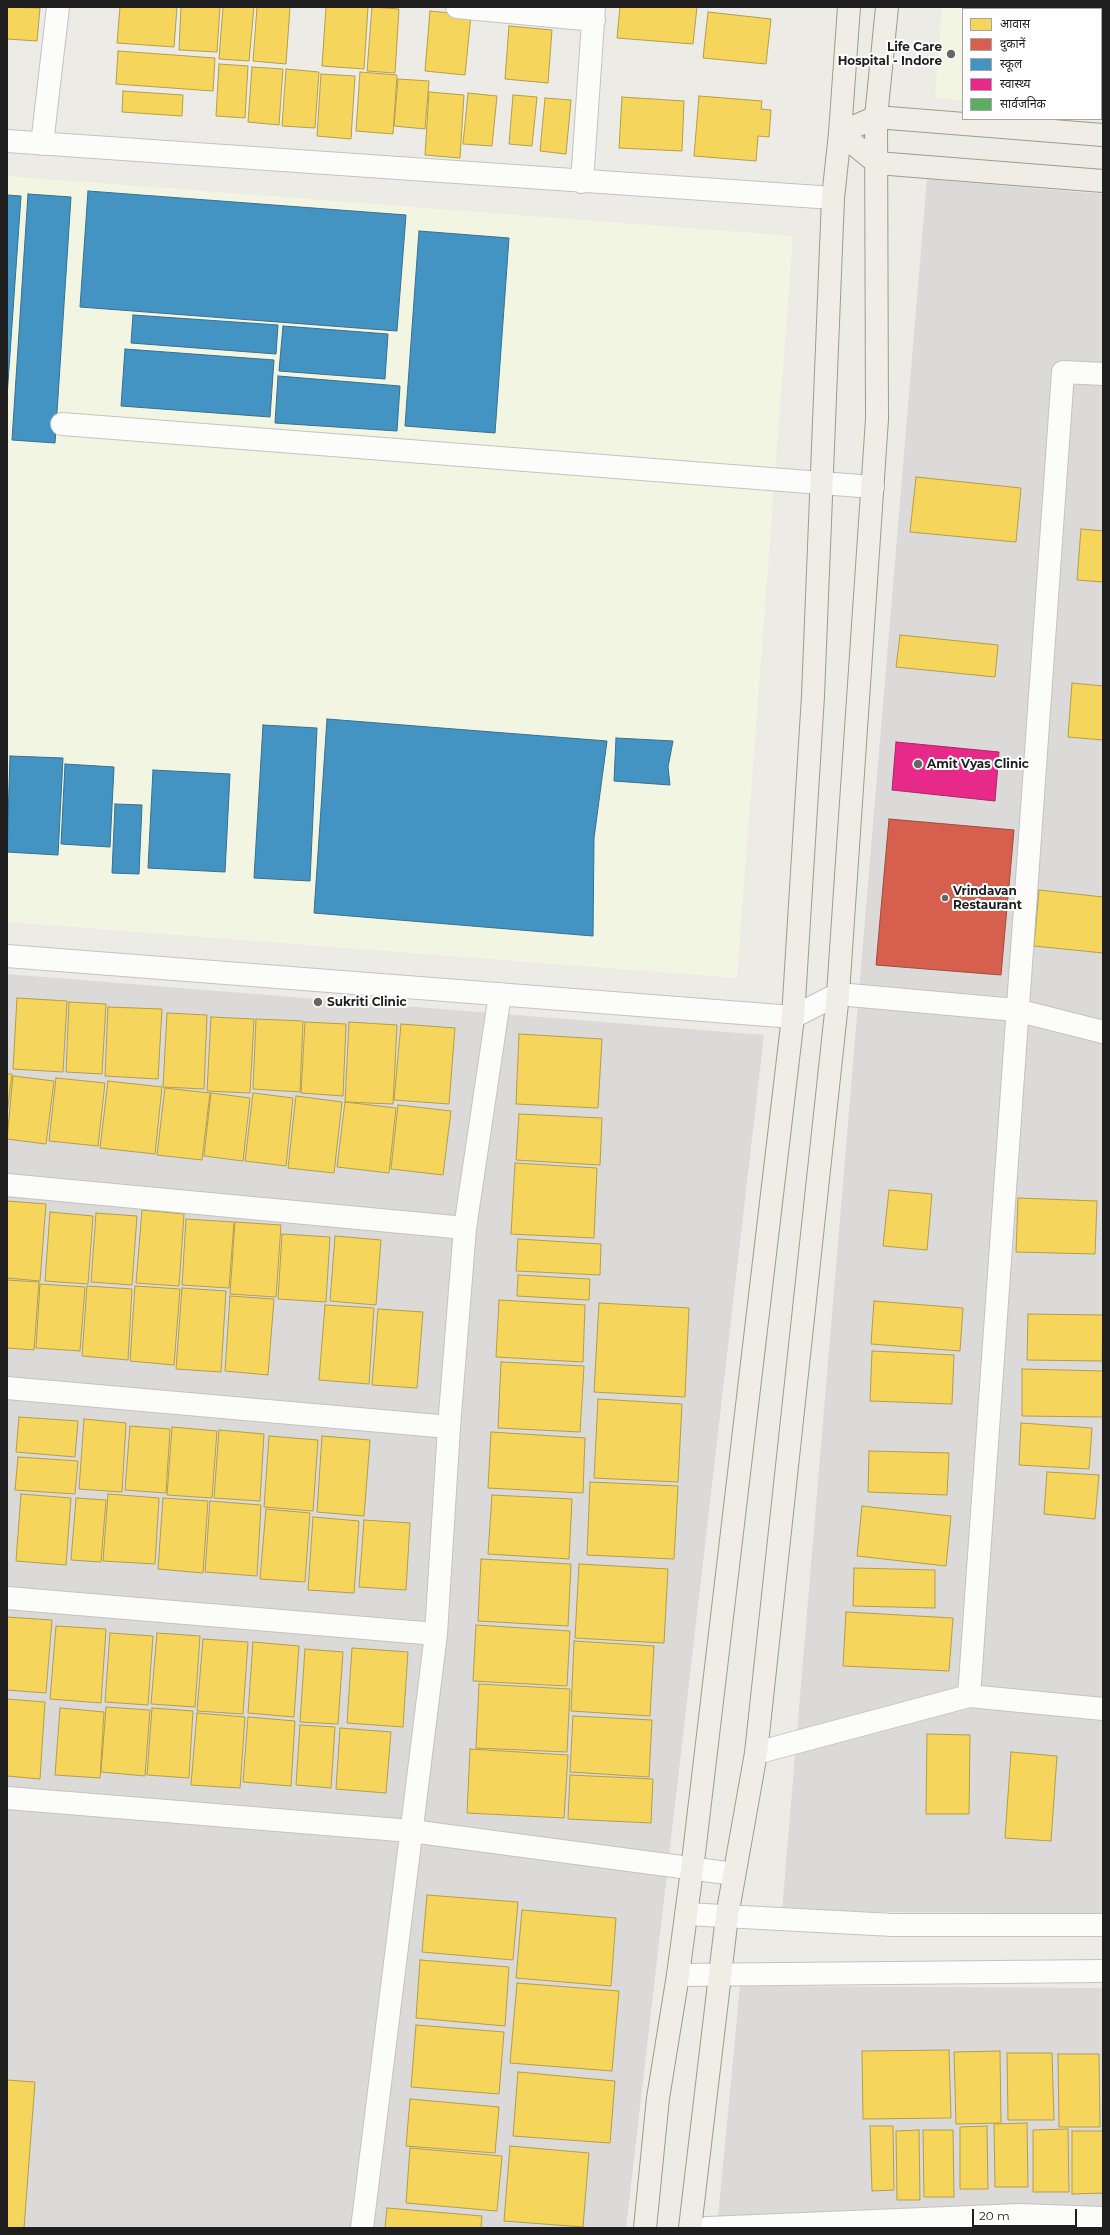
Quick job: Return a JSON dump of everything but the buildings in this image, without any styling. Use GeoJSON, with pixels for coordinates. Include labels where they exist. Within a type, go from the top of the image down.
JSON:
{"type":"FeatureCollection","features":[{"type":"Feature","properties":{"kind":"main road"},"geometry":{"type":"LineString","coordinates":[[645,2228],[658,2098],[678,1975],[692,1870],[793,1017],[813,696],[833,198],[840,133],[849,7]]}},
{"type":"Feature","properties":{"kind":"main road"},"geometry":{"type":"LineString","coordinates":[[690,2228],[728,1916],[756,1753],[838,994],[877,419],[876,117],[887,7]]}},
{"type":"Feature","properties":{"kind":"main road"},"geometry":{"type":"LineString","coordinates":[[840,133],[876,117],[1103,135]]}},
{"type":"Feature","properties":{"kind":"main road"},"geometry":{"type":"LineString","coordinates":[[840,133],[877,163],[1103,182]]}},
{"type":"Feature","properties":{"kind":"street"},"geometry":{"type":"LineString","coordinates":[[42,144],[58,7]]}},
{"type":"Feature","properties":{"kind":"street"},"geometry":{"type":"LineString","coordinates":[[457,7],[594,14],[582,182]]}},
{"type":"Feature","properties":{"kind":"street"},"geometry":{"type":"LineString","coordinates":[[7,141],[582,182],[833,198]]}},
{"type":"Feature","properties":{"kind":"street"},"geometry":{"type":"LineString","coordinates":[[969,1696],[1016,1010],[1063,372],[1103,374]]}},
{"type":"Feature","properties":{"kind":"street"},"geometry":{"type":"LineString","coordinates":[[62,424],[822,485],[873,487]]}},
{"type":"Feature","properties":{"kind":"street"},"geometry":{"type":"LineString","coordinates":[[7,956],[793,1017],[838,994],[1016,1010],[1103,1032]]}},
{"type":"Feature","properties":{"kind":"street"},"geometry":{"type":"LineString","coordinates":[[362,2228],[436,1634],[449,1427],[465,1228],[500,994]]}},
{"type":"Feature","properties":{"kind":"street"},"geometry":{"type":"LineString","coordinates":[[7,1185],[465,1228]]}},
{"type":"Feature","properties":{"kind":"street"},"geometry":{"type":"LineString","coordinates":[[7,1388],[449,1427]]}},
{"type":"Feature","properties":{"kind":"street"},"geometry":{"type":"LineString","coordinates":[[7,1598],[436,1634]]}},
{"type":"Feature","properties":{"kind":"street"},"geometry":{"type":"LineString","coordinates":[[756,1753],[969,1696],[1103,1709]]}},
{"type":"Feature","properties":{"kind":"street"},"geometry":{"type":"LineString","coordinates":[[7,1798],[411,1831],[692,1870],[734,1874]]}},
{"type":"Feature","properties":{"kind":"street"},"geometry":{"type":"LineString","coordinates":[[686,1914],[893,1925],[1103,1925]]}},
{"type":"Feature","properties":{"kind":"street"},"geometry":{"type":"LineString","coordinates":[[678,1975],[720,1976],[1103,1971]]}},
{"type":"Feature","properties":{"kind":"street"},"geometry":{"type":"LineString","coordinates":[[707,2228],[1018,2215],[1103,2218]]}},
{"type":"Feature","properties":{"kind":"shaded area","name":"Life Care Hospital - Indore"},"geometry":{"type":"Polygon","coordinates":[[[942,7],[1103,7],[1103,110],[1102,8],[962,8],[962,100],[935,98],[942,7]]]}},
{"type":"Feature","properties":{"kind":"shaded area"},"geometry":{"type":"Polygon","coordinates":[[[7,176],[793,236],[737,978],[7,922],[7,176]]]}},
{"type":"Feature","properties":{"kind":"shaded area"},"geometry":{"type":"Polygon","coordinates":[[[927,179],[1103,194],[1103,1914],[782,1911],[927,179]]]}},
{"type":"Feature","properties":{"kind":"shaded area"},"geometry":{"type":"Polygon","coordinates":[[[7,974],[764,1035],[626,2228],[7,2228],[7,974]]]}},
{"type":"Feature","properties":{"kind":"shaded area"},"geometry":{"type":"Polygon","coordinates":[[[740,1986],[1103,1988],[1103,2228],[717,2228],[740,1986]]]}},
{"type":"Feature","properties":{"kind":"place","name":"Life Care Hospital - Indore"},"geometry":{"type":"Point","coordinates":[951,54]}},
{"type":"Feature","properties":{"kind":"place","name":"Amit Vyas Clinic"},"geometry":{"type":"Point","coordinates":[918,764]}},
{"type":"Feature","properties":{"kind":"place","name":"Vrindavan Restaurant"},"geometry":{"type":"Point","coordinates":[945,898]}},
{"type":"Feature","properties":{"kind":"place","name":"Sukriti Clinic"},"geometry":{"type":"Point","coordinates":[318,1002]}}]}
